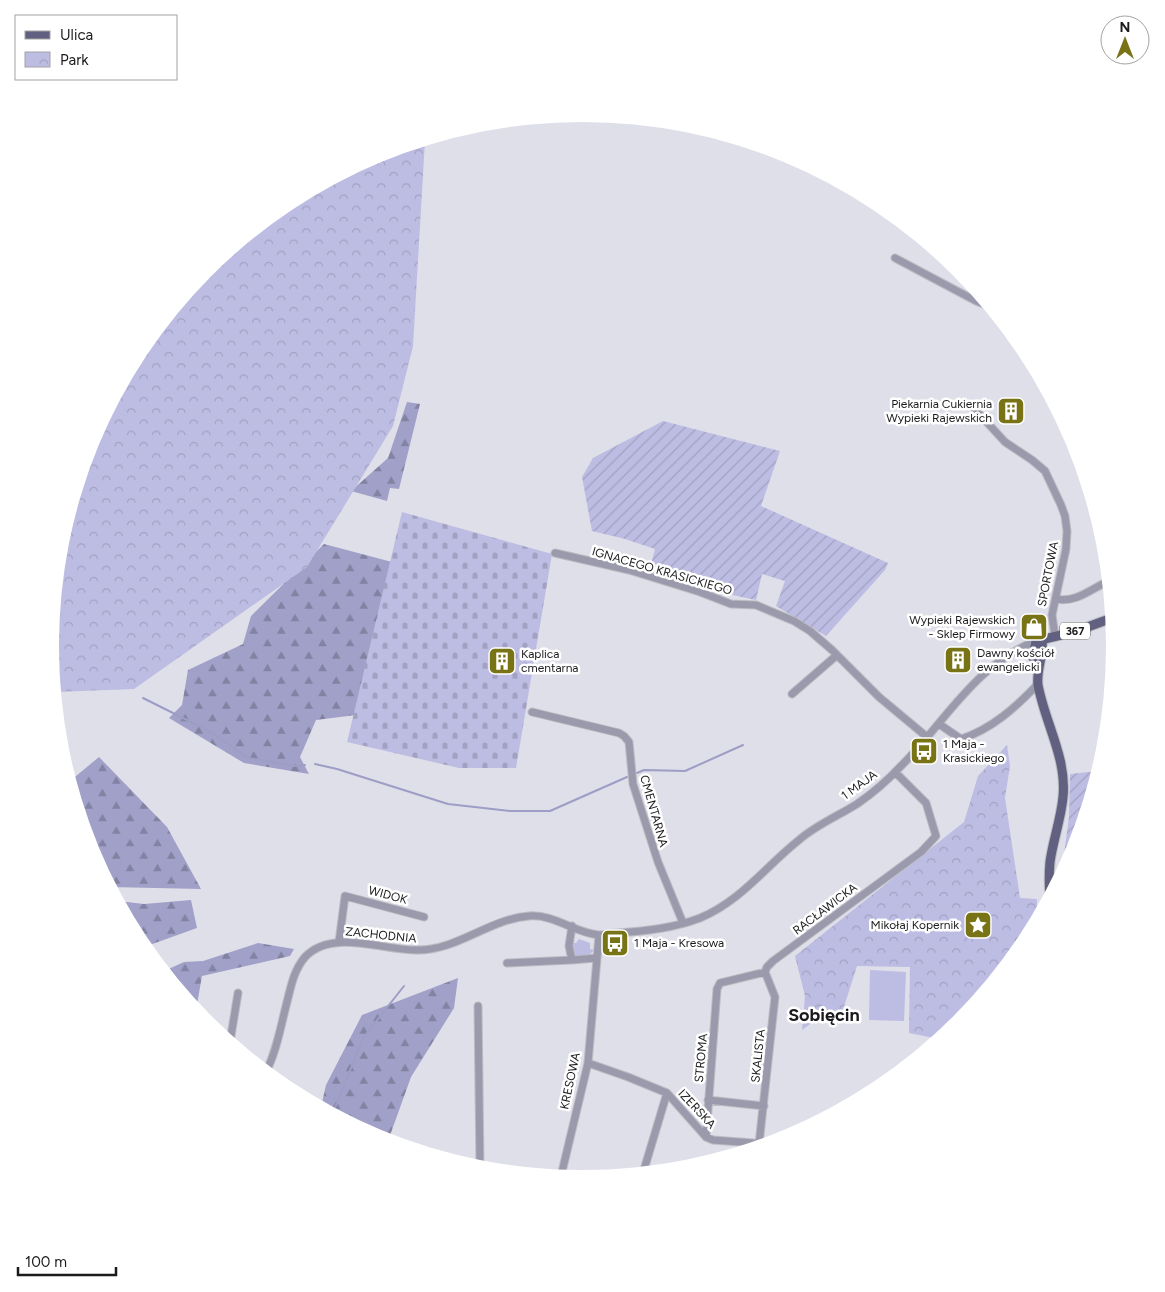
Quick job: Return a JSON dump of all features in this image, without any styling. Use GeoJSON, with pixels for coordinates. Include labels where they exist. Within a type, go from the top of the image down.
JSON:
{"type":"FeatureCollection","features":[{"type":"Feature","properties":{"kind":"main road","name":"1 MAJA"},"geometry":{"type":"LineString","coordinates":[[1039,640],[1074,632],[1105,620]]}},
{"type":"Feature","properties":{"kind":"main road"},"geometry":{"type":"LineString","coordinates":[[1039,640],[1041,656],[1036,661],[1038,684],[1056,742],[1063,780],[1063,798],[1050,861],[1050,882]]}},
{"type":"Feature","properties":{"kind":"street"},"geometry":{"type":"LineString","coordinates":[[895,258],[975,300]]}},
{"type":"Feature","properties":{"kind":"street","name":"SPORTOWA"},"geometry":{"type":"LineString","coordinates":[[971,405],[1004,442],[1038,464],[1057,494],[1065,516],[1067,531],[1066,549],[1052,615],[1055,636]]}},
{"type":"Feature","properties":{"kind":"street","name":"IGNACEGO KRASICKIEGO"},"geometry":{"type":"LineString","coordinates":[[555,553],[629,570],[700,592],[731,604],[756,604],[794,621],[810,631],[885,702],[927,737]]}},
{"type":"Feature","properties":{"kind":"street"},"geometry":{"type":"LineString","coordinates":[[1056,600],[1067,601],[1076,599],[1090,589],[1103,584]]}},
{"type":"Feature","properties":{"kind":"street","name":"1 MAJA"},"geometry":{"type":"LineString","coordinates":[[599,935],[659,929],[683,923],[706,915],[738,894],[763,874],[799,839],[882,786],[989,668],[1019,648],[1039,640]]}},
{"type":"Feature","properties":{"kind":"street"},"geometry":{"type":"LineString","coordinates":[[1019,648],[1036,661]]}},
{"type":"Feature","properties":{"kind":"street"},"geometry":{"type":"LineString","coordinates":[[792,694],[837,655]]}},
{"type":"Feature","properties":{"kind":"street"},"geometry":{"type":"LineString","coordinates":[[939,724],[961,739],[979,733],[1016,707],[1038,684]]}},
{"type":"Feature","properties":{"kind":"street","name":"CMENTARNA"},"geometry":{"type":"LineString","coordinates":[[532,712],[619,733],[629,742],[633,784],[638,801],[658,862],[683,923]]}},
{"type":"Feature","properties":{"kind":"street","name":"RACŁAWICKA"},"geometry":{"type":"LineString","coordinates":[[765,972],[773,961],[921,852],[936,836],[926,803],[895,772]]}},
{"type":"Feature","properties":{"kind":"street","name":"WIDOK"},"geometry":{"type":"LineString","coordinates":[[340,942],[345,896],[424,917]]}},
{"type":"Feature","properties":{"kind":"street","name":"ZACHODNIA"},"geometry":{"type":"LineString","coordinates":[[268,1065],[279,1034],[294,975],[312,951],[325,945],[340,942],[406,950],[429,950],[442,948],[489,927],[518,917],[531,916],[545,917],[572,926]]}},
{"type":"Feature","properties":{"kind":"street"},"geometry":{"type":"LineString","coordinates":[[572,926],[570,946],[572,960]]}},
{"type":"Feature","properties":{"kind":"street","name":"367"},"geometry":{"type":"LineString","coordinates":[[572,926],[599,935]]}},
{"type":"Feature","properties":{"kind":"street","name":"KRESOWA"},"geometry":{"type":"LineString","coordinates":[[562,1169],[588,1063],[599,935]]}},
{"type":"Feature","properties":{"kind":"street"},"geometry":{"type":"LineString","coordinates":[[507,963],[596,958]]}},
{"type":"Feature","properties":{"kind":"street","name":"STROMA"},"geometry":{"type":"LineString","coordinates":[[706,1137],[717,989],[720,983],[765,972]]}},
{"type":"Feature","properties":{"kind":"street","name":"SKALISTA"},"geometry":{"type":"LineString","coordinates":[[762,1138],[775,997],[765,972]]}},
{"type":"Feature","properties":{"kind":"street"},"geometry":{"type":"LineString","coordinates":[[231,1034],[238,993]]}},
{"type":"Feature","properties":{"kind":"street"},"geometry":{"type":"LineString","coordinates":[[478,1006],[480,1160]]}},
{"type":"Feature","properties":{"kind":"street","name":"IZERSKA"},"geometry":{"type":"LineString","coordinates":[[588,1063],[667,1093],[706,1137],[741,1145]]}},
{"type":"Feature","properties":{"kind":"street"},"geometry":{"type":"LineString","coordinates":[[645,1166],[667,1093]]}},
{"type":"Feature","properties":{"kind":"street"},"geometry":{"type":"LineString","coordinates":[[708,1100],[764,1106]]}},
{"type":"Feature","properties":{"kind":"green space"},"geometry":{"type":"Polygon","coordinates":[[[425,147],[413,346],[393,426],[307,567],[134,689],[61,692],[59,646],[63,578],[77,510],[99,446],[129,384],[167,327],[189,301],[237,252],[264,230],[321,192],[351,176],[382,162],[425,147]]]}},
{"type":"Feature","properties":{"kind":"green space"},"geometry":{"type":"Polygon","coordinates":[[[407,402],[420,404],[399,489],[390,488],[387,501],[351,491],[388,458],[407,402]]]}},
{"type":"Feature","properties":{"kind":"green space"},"geometry":{"type":"Polygon","coordinates":[[[663,421],[780,451],[761,506],[888,563],[885,570],[826,636],[776,606],[785,581],[762,574],[756,600],[709,590],[649,572],[655,549],[592,531],[582,477],[593,458],[663,421]]]}},
{"type":"Feature","properties":{"kind":"green space"},"geometry":{"type":"Polygon","coordinates":[[[402,512],[552,554],[516,768],[459,768],[347,742],[402,512]]]}},
{"type":"Feature","properties":{"kind":"green space"},"geometry":{"type":"Polygon","coordinates":[[[324,544],[392,562],[364,714],[316,720],[300,757],[309,774],[244,763],[169,718],[182,705],[188,670],[243,644],[251,616],[324,544]]]}},
{"type":"Feature","properties":{"kind":"green space"},"geometry":{"type":"Polygon","coordinates":[[[1007,745],[1010,766],[1005,798],[1020,898],[1037,899],[1037,906],[1018,937],[976,991],[931,1037],[909,1033],[910,967],[857,966],[841,1016],[817,1019],[802,1030],[805,996],[795,956],[964,822],[978,776],[1007,745]]]}},
{"type":"Feature","properties":{"kind":"green space"},"geometry":{"type":"Polygon","coordinates":[[[99,757],[167,827],[201,889],[118,887],[99,846],[76,776],[99,757]]]}},
{"type":"Feature","properties":{"kind":"green space"},"geometry":{"type":"Polygon","coordinates":[[[1090,772],[1078,814],[1065,849],[1069,817],[1070,774],[1090,772]]]}},
{"type":"Feature","properties":{"kind":"green space"},"geometry":{"type":"Polygon","coordinates":[[[191,900],[197,928],[152,944],[126,902],[144,904],[191,900]]]}},
{"type":"Feature","properties":{"kind":"green space"},"geometry":{"type":"Polygon","coordinates":[[[579,939],[590,943],[590,949],[594,950],[584,957],[577,956],[573,952],[572,943],[576,943],[579,939]]]}},
{"type":"Feature","properties":{"kind":"green space"},"geometry":{"type":"Polygon","coordinates":[[[258,943],[294,949],[290,956],[202,976],[198,1000],[170,968],[184,962],[203,961],[258,943]]]}},
{"type":"Feature","properties":{"kind":"green space"},"geometry":{"type":"Polygon","coordinates":[[[870,970],[906,972],[904,1021],[869,1020],[870,970]]]}},
{"type":"Feature","properties":{"kind":"green space"},"geometry":{"type":"Polygon","coordinates":[[[458,978],[454,1008],[411,1077],[391,1133],[322,1101],[326,1085],[362,1015],[458,978]]]}},
{"type":"Feature","properties":{"kind":"waterway"},"geometry":{"type":"LineString","coordinates":[[143,698],[211,732],[248,758],[295,766],[305,765]]}},
{"type":"Feature","properties":{"kind":"waterway"},"geometry":{"type":"LineString","coordinates":[[637,773],[644,770],[685,771],[743,745]]}},
{"type":"Feature","properties":{"kind":"waterway"},"geometry":{"type":"LineString","coordinates":[[315,764],[337,769],[448,804],[510,811],[550,811],[627,777]]}},
{"type":"Feature","properties":{"kind":"waterway"},"geometry":{"type":"LineString","coordinates":[[335,1108],[363,1038],[404,986]]}},
{"type":"Feature","properties":{"kind":"place","name":"Piekarnia Cukiernia Wypieki Rajewskich"},"geometry":{"type":"Point","coordinates":[1011,411]}},
{"type":"Feature","properties":{"kind":"place","name":"Wypieki Rajewskich - Sklep Firmowy"},"geometry":{"type":"Point","coordinates":[1034,627]}},
{"type":"Feature","properties":{"kind":"place","name":"Dawny kościół ewangelicki"},"geometry":{"type":"Point","coordinates":[958,660]}},
{"type":"Feature","properties":{"kind":"place","name":"Kaplica cmentarna"},"geometry":{"type":"Point","coordinates":[502,661]}},
{"type":"Feature","properties":{"kind":"place","name":"1 Maja - Krasickiego"},"geometry":{"type":"Point","coordinates":[924,751]}},
{"type":"Feature","properties":{"kind":"place","name":"Mikołaj Kopernik"},"geometry":{"type":"Point","coordinates":[978,925]}},
{"type":"Feature","properties":{"kind":"place","name":"1 Maja - Kresowa"},"geometry":{"type":"Point","coordinates":[615,943]}},
{"type":"Feature","properties":{"kind":"district","name":"Sobięcin"},"geometry":{"type":"Point","coordinates":[824,1015]}}]}
